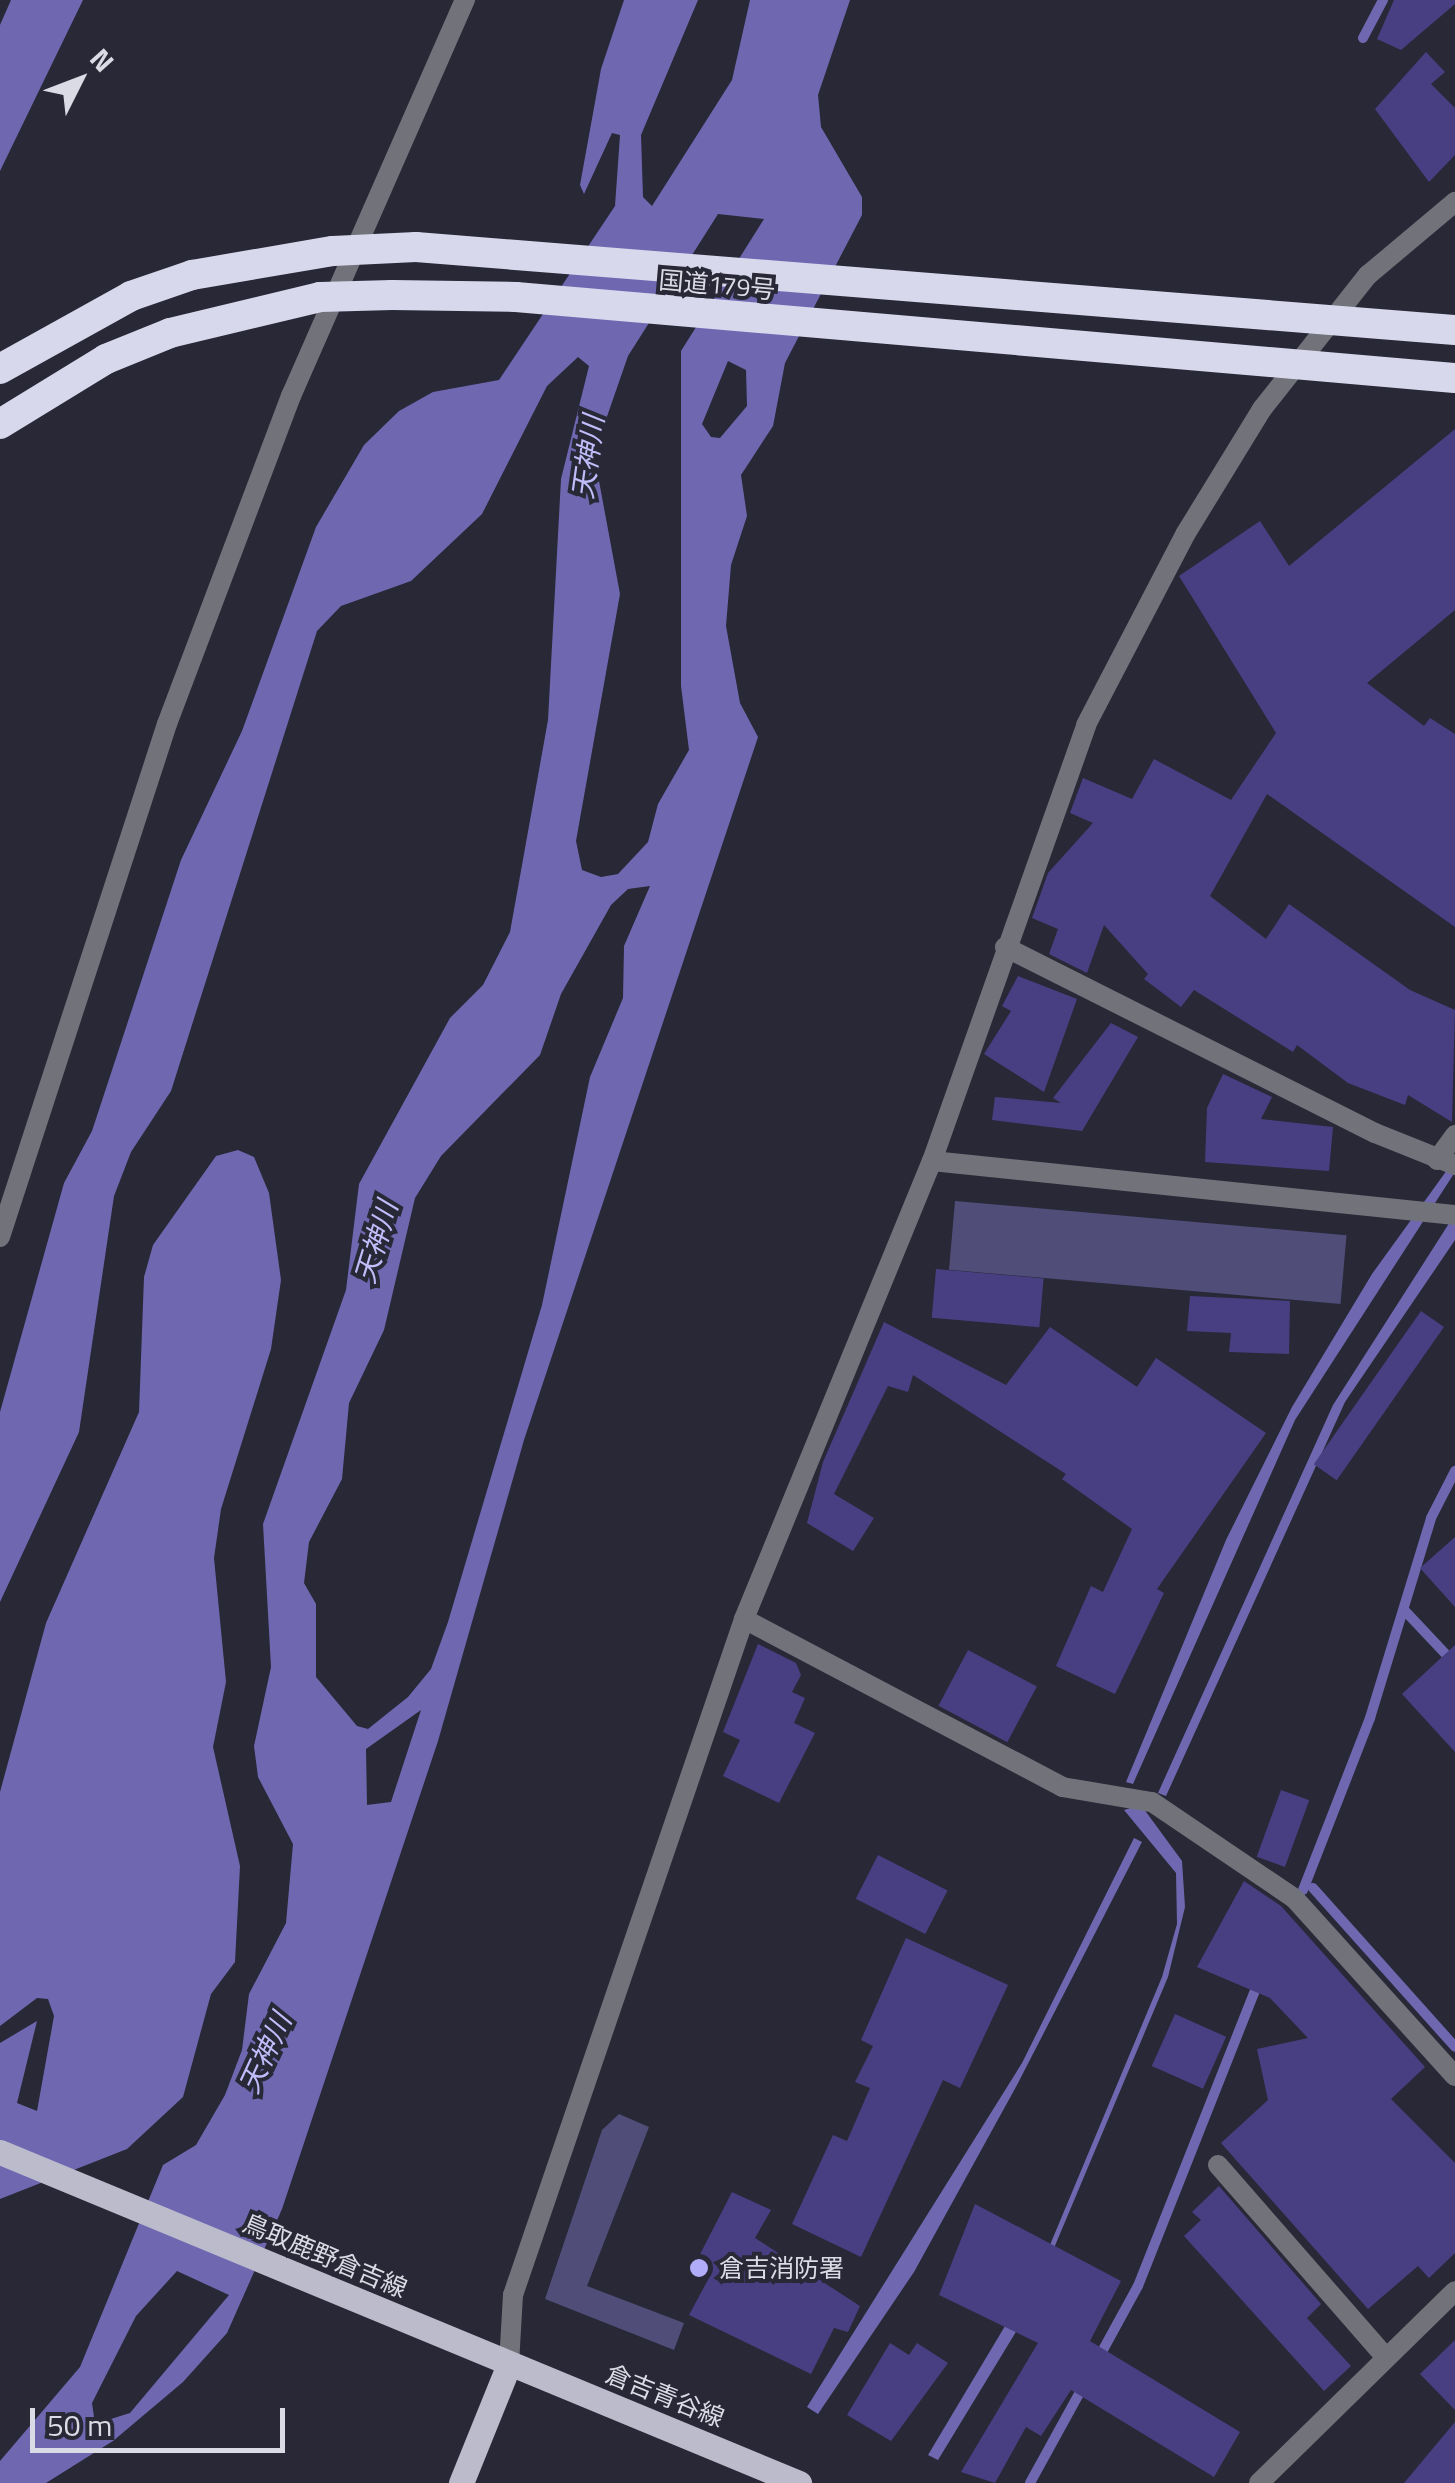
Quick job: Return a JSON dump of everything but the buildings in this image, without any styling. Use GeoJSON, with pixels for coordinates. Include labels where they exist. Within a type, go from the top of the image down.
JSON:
{"type":"FeatureCollection","features":[{"type":"Feature","properties":{"kind":"highway","name":"国道179号"},"geometry":{"type":"LineString","coordinates":[[0,368],[131,296],[270,259],[416,247],[1455,330]]}},
{"type":"Feature","properties":{"kind":"highway","name":"国道179号"},"geometry":{"type":"LineString","coordinates":[[0,424],[106,358],[243,310],[392,294],[516,297],[1455,378]]}},
{"type":"Feature","properties":{"kind":"main road","name":"鳥取鹿野倉吉線"},"geometry":{"type":"LineString","coordinates":[[0,2152],[509,2364]]}},
{"type":"Feature","properties":{"kind":"main road"},"geometry":{"type":"LineString","coordinates":[[460,2483],[509,2364]]}},
{"type":"Feature","properties":{"kind":"main road","name":"倉吉青谷線"},"geometry":{"type":"LineString","coordinates":[[509,2364],[799,2483]]}},
{"type":"Feature","properties":{"kind":"street"},"geometry":{"type":"LineString","coordinates":[[0,1238],[167,724],[291,396],[464,0]]}},
{"type":"Feature","properties":{"kind":"street"},"geometry":{"type":"LineString","coordinates":[[509,2364],[512,2296],[744,1619],[932,1161],[1086,725],[1186,533],[1262,410],[1368,274],[1455,202]]}},
{"type":"Feature","properties":{"kind":"street"},"geometry":{"type":"LineString","coordinates":[[1005,947],[1446,1162],[1455,1135]]}},
{"type":"Feature","properties":{"kind":"street"},"geometry":{"type":"LineString","coordinates":[[932,1161],[1455,1215]]}},
{"type":"Feature","properties":{"kind":"street"},"geometry":{"type":"LineString","coordinates":[[744,1619],[1062,1788],[1152,1802],[1294,1898],[1455,2076]]}},
{"type":"Feature","properties":{"kind":"street"},"geometry":{"type":"LineString","coordinates":[[1218,2165],[1383,2354]]}},
{"type":"Feature","properties":{"kind":"street"},"geometry":{"type":"LineString","coordinates":[[1259,2483],[1383,2354],[1455,2291]]}},
{"type":"Feature","properties":{"kind":"shaded area"},"geometry":{"type":"Polygon","coordinates":[[[955,1201],[1347,1235],[1340,1304],[949,1270],[955,1201]]]}},
{"type":"Feature","properties":{"kind":"shaded area"},"geometry":{"type":"Polygon","coordinates":[[[619,2114],[649,2127],[587,2286],[684,2323],[674,2350],[545,2299],[602,2130],[619,2114]]]}},
{"type":"Feature","properties":{"kind":"water"},"geometry":{"type":"Polygon","coordinates":[[[11,0],[83,0],[0,171],[0,25],[11,0]]]}},
{"type":"Feature","properties":{"kind":"water","name":"天神川"},"geometry":{"type":"Polygon","coordinates":[[[624,0],[698,0],[641,135],[643,197],[652,206],[732,80],[750,0],[850,0],[818,95],[821,127],[862,197],[862,215],[785,363],[773,426],[741,475],[747,516],[731,565],[726,626],[740,703],[758,737],[524,1440],[438,1741],[282,2209],[227,2333],[183,2382],[113,2441],[46,2483],[0,2483],[0,2461],[80,2367],[163,2165],[196,2145],[225,2095],[242,2050],[249,1994],[286,1923],[293,1844],[258,1777],[254,1746],[271,1667],[263,1524],[346,1290],[359,1184],[450,1018],[483,985],[510,932],[548,720],[561,479],[589,366],[578,357],[547,386],[482,514],[411,581],[341,606],[317,631],[171,1091],[131,1152],[114,1196],[79,1432],[0,1602],[0,1412],[64,1183],[92,1131],[181,860],[242,731],[316,527],[364,445],[399,411],[433,392],[499,380],[615,206],[620,135],[612,133],[584,194],[580,185],[601,69],[624,0]],[[718,214],[628,356],[594,454],[620,594],[576,841],[582,870],[601,877],[618,874],[648,842],[658,804],[689,750],[681,686],[681,351],[764,219],[718,214]],[[728,361],[702,424],[711,437],[720,438],[747,406],[746,370],[728,361]],[[650,886],[628,889],[611,905],[561,994],[540,1055],[441,1156],[415,1198],[384,1330],[349,1403],[342,1479],[309,1542],[304,1583],[316,1604],[316,1677],[357,1726],[368,1729],[408,1697],[431,1669],[448,1622],[542,1305],[590,1077],[623,998],[624,946],[650,886]],[[421,1710],[366,1749],[367,1805],[391,1802],[421,1710]],[[177,2271],[136,2316],[92,2403],[95,2424],[130,2413],[229,2295],[177,2271]]]}},
{"type":"Feature","properties":{"kind":"water"},"geometry":{"type":"Polygon","coordinates":[[[238,1150],[254,1157],[269,1193],[281,1280],[271,1349],[221,1509],[214,1558],[226,1682],[213,1747],[240,1866],[235,1962],[211,1994],[183,2097],[127,2149],[0,2199],[0,2043],[37,2021],[17,2103],[37,2111],[54,2016],[48,1999],[37,1998],[0,2026],[0,1792],[46,1623],[139,1412],[144,1277],[153,1245],[216,1156],[238,1150]]]}},
{"type":"Feature","properties":{"kind":"water"},"geometry":{"type":"Polygon","coordinates":[[[1455,1159],[1455,1172],[1295,1420],[1133,1784],[1126,1782],[1226,1540],[1292,1407],[1372,1274],[1455,1159]]]}},
{"type":"Feature","properties":{"kind":"water"},"geometry":{"type":"Polygon","coordinates":[[[1455,1214],[1455,1240],[1345,1402],[1166,1796],[1158,1793],[1333,1405],[1455,1214]]]}},
{"type":"Feature","properties":{"kind":"water"},"geometry":{"type":"Polygon","coordinates":[[[1141,1805],[1182,1861],[1185,1907],[1168,1977],[1025,2317],[938,2460],[928,2455],[1042,2264],[1162,1977],[1177,1924],[1176,1873],[1124,1810],[1141,1805]]]}},
{"type":"Feature","properties":{"kind":"water"},"geometry":{"type":"Polygon","coordinates":[[[1134,1838],[1142,1842],[1017,2085],[914,2272],[818,2414],[807,2407],[1022,2063],[1134,1838]]]}},
{"type":"Feature","properties":{"kind":"waterway"},"geometry":{"type":"LineString","coordinates":[[1363,38],[1383,0]]}},
{"type":"Feature","properties":{"kind":"waterway"},"geometry":{"type":"LineString","coordinates":[[1303,1890],[1370,1718],[1431,1518],[1455,1471]]}},
{"type":"Feature","properties":{"kind":"waterway"},"geometry":{"type":"LineString","coordinates":[[1406,1612],[1455,1664]]}},
{"type":"Feature","properties":{"kind":"waterway"},"geometry":{"type":"LineString","coordinates":[[1313,1888],[1455,2047]]}},
{"type":"Feature","properties":{"kind":"waterway"},"geometry":{"type":"LineString","coordinates":[[1098,2359],[1138,2286],[1259,1980]]}},
{"type":"Feature","properties":{"kind":"waterway"},"geometry":{"type":"LineString","coordinates":[[1030,2483],[1085,2383]]}},
{"type":"Feature","properties":{"kind":"place","name":"倉吉消防署"},"geometry":{"type":"Point","coordinates":[699,2268]}}]}
